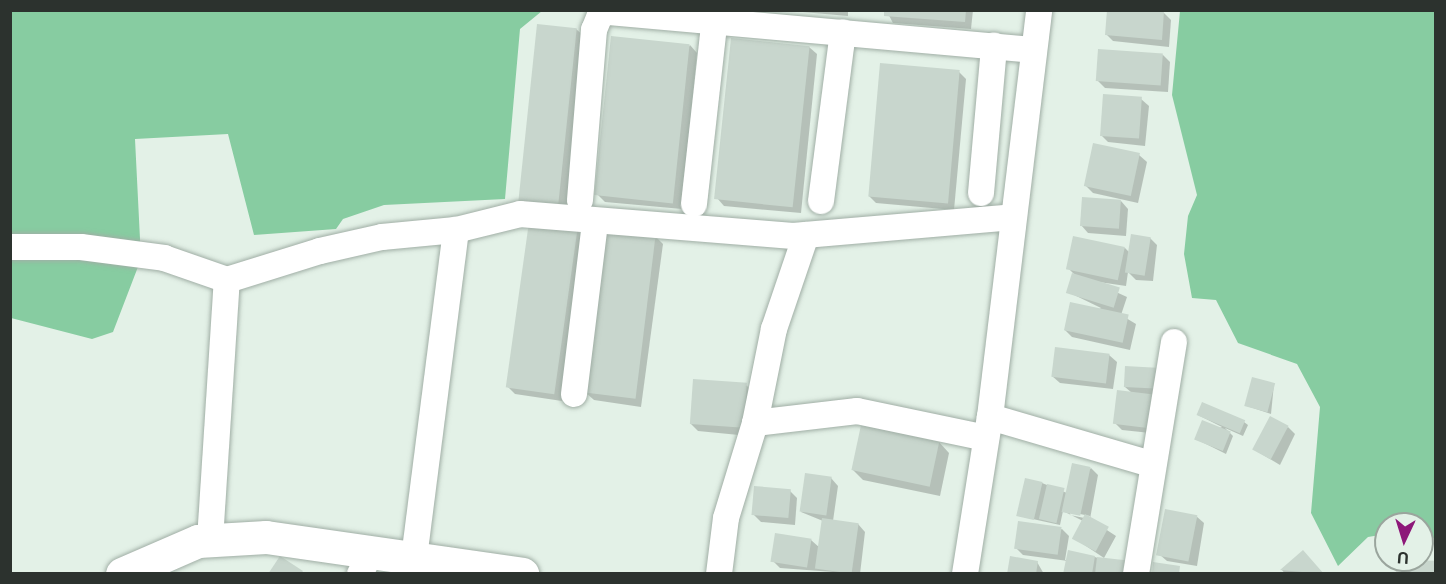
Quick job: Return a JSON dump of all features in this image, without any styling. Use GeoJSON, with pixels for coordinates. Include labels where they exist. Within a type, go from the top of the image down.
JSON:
{"type":"FeatureCollection","features":[{"type":"Feature","properties":{"kind":"main road"},"geometry":{"type":"LineString","coordinates":[[122,573],[210,540],[266,537],[364,565],[414,558],[522,573]]}},
{"type":"Feature","properties":{"kind":"street"},"geometry":{"type":"LineString","coordinates":[[965,573],[988,428],[1039,10]]}},
{"type":"Feature","properties":{"kind":"street"},"geometry":{"type":"LineString","coordinates":[[580,200],[594,30],[600,15],[715,18],[1034,50]]}},
{"type":"Feature","properties":{"kind":"street"},"geometry":{"type":"LineString","coordinates":[[694,204],[715,18]]}},
{"type":"Feature","properties":{"kind":"street"},"geometry":{"type":"LineString","coordinates":[[821,201],[843,32]]}},
{"type":"Feature","properties":{"kind":"street"},"geometry":{"type":"LineString","coordinates":[[981,193],[994,46]]}},
{"type":"Feature","properties":{"kind":"street"},"geometry":{"type":"LineString","coordinates":[[10,247],[81,247],[164,258],[227,280],[372,240],[456,230],[520,214],[595,224],[806,235],[1013,218]]}},
{"type":"Feature","properties":{"kind":"street"},"geometry":{"type":"LineString","coordinates":[[574,394],[595,224]]}},
{"type":"Feature","properties":{"kind":"street"},"geometry":{"type":"LineString","coordinates":[[414,558],[456,230]]}},
{"type":"Feature","properties":{"kind":"street"},"geometry":{"type":"LineString","coordinates":[[719,573],[726,518],[755,423],[774,329],[806,235]]}},
{"type":"Feature","properties":{"kind":"street"},"geometry":{"type":"LineString","coordinates":[[210,540],[227,280]]}},
{"type":"Feature","properties":{"kind":"street"},"geometry":{"type":"LineString","coordinates":[[1136,573],[1151,464],[1174,342]]}},
{"type":"Feature","properties":{"kind":"street"},"geometry":{"type":"LineString","coordinates":[[755,423],[857,411],[988,428],[1151,464]]}},
{"type":"Feature","properties":{"kind":"green space"},"geometry":{"type":"Polygon","coordinates":[[[11,11],[542,11],[520,29],[505,199],[384,205],[343,219],[336,229],[254,235],[228,134],[135,139],[141,259],[113,332],[92,339],[11,318],[11,11]]]}},
{"type":"Feature","properties":{"kind":"green space"},"geometry":{"type":"Polygon","coordinates":[[[1180,11],[1435,11],[1435,538],[1434,512],[1374,512],[1374,536],[1368,537],[1338,566],[1311,513],[1320,407],[1297,364],[1238,343],[1216,300],[1192,298],[1184,254],[1188,216],[1197,195],[1172,95],[1180,11]]]}},
{"type":"Feature","properties":{"kind":"building"},"geometry":{"type":"Polygon","coordinates":[[[884,10],[966,10],[965,22],[884,16],[884,10]]]}},
{"type":"Feature","properties":{"kind":"building"},"geometry":{"type":"Polygon","coordinates":[[[1107,10],[1164,11],[1162,40],[1105,35],[1107,10]]]}},
{"type":"Feature","properties":{"kind":"building"},"geometry":{"type":"Polygon","coordinates":[[[537,24],[577,28],[558,208],[518,204],[537,24]]]}},
{"type":"Feature","properties":{"kind":"building"},"geometry":{"type":"Polygon","coordinates":[[[611,36],[690,44],[673,203],[594,195],[611,36]]]}},
{"type":"Feature","properties":{"kind":"building"},"geometry":{"type":"Polygon","coordinates":[[[731,38],[810,46],[793,207],[714,199],[731,38]]]}},
{"type":"Feature","properties":{"kind":"building"},"geometry":{"type":"Polygon","coordinates":[[[1098,49],[1163,54],[1161,85],[1096,81],[1098,49]]]}},
{"type":"Feature","properties":{"kind":"building"},"geometry":{"type":"Polygon","coordinates":[[[880,63],[960,70],[948,203],[868,196],[880,63]]]}},
{"type":"Feature","properties":{"kind":"building"},"geometry":{"type":"Polygon","coordinates":[[[1103,94],[1142,97],[1139,139],[1100,136],[1103,94]]]}},
{"type":"Feature","properties":{"kind":"building"},"geometry":{"type":"Polygon","coordinates":[[[1093,143],[1140,153],[1131,196],[1084,186],[1093,143]]]}},
{"type":"Feature","properties":{"kind":"building"},"geometry":{"type":"Polygon","coordinates":[[[1082,197],[1121,200],[1119,229],[1080,226],[1082,197]]]}},
{"type":"Feature","properties":{"kind":"building"},"geometry":{"type":"Polygon","coordinates":[[[529,222],[578,229],[554,394],[506,387],[529,222]]]}},
{"type":"Feature","properties":{"kind":"building"},"geometry":{"type":"Polygon","coordinates":[[[607,229],[656,235],[636,399],[587,393],[607,229]]]}},
{"type":"Feature","properties":{"kind":"building"},"geometry":{"type":"Polygon","coordinates":[[[1131,234],[1151,237],[1145,276],[1125,273],[1131,234]]]}},
{"type":"Feature","properties":{"kind":"building"},"geometry":{"type":"Polygon","coordinates":[[[1073,236],[1125,247],[1118,280],[1066,269],[1073,236]]]}},
{"type":"Feature","properties":{"kind":"building"},"geometry":{"type":"Polygon","coordinates":[[[1072,273],[1120,288],[1114,308],[1066,293],[1072,273]]]}},
{"type":"Feature","properties":{"kind":"building"},"geometry":{"type":"Polygon","coordinates":[[[1070,302],[1129,314],[1123,343],[1064,330],[1070,302]]]}},
{"type":"Feature","properties":{"kind":"building"},"geometry":{"type":"Polygon","coordinates":[[[1055,347],[1110,354],[1106,383],[1051,377],[1055,347]]]}},
{"type":"Feature","properties":{"kind":"building"},"geometry":{"type":"Polygon","coordinates":[[[1125,366],[1161,368],[1160,389],[1124,387],[1125,366]]]}},
{"type":"Feature","properties":{"kind":"building"},"geometry":{"type":"Polygon","coordinates":[[[1252,377],[1275,383],[1267,412],[1244,406],[1252,377]]]}},
{"type":"Feature","properties":{"kind":"building"},"geometry":{"type":"Polygon","coordinates":[[[693,379],[747,383],[744,428],[690,424],[693,379]]]}},
{"type":"Feature","properties":{"kind":"building"},"geometry":{"type":"Polygon","coordinates":[[[1117,390],[1156,395],[1152,428],[1113,424],[1117,390]]]}},
{"type":"Feature","properties":{"kind":"building"},"geometry":{"type":"Polygon","coordinates":[[[1202,402],[1245,420],[1240,433],[1197,415],[1202,402]]]}},
{"type":"Feature","properties":{"kind":"building"},"geometry":{"type":"Polygon","coordinates":[[[1270,416],[1289,426],[1271,459],[1252,450],[1270,416]]]}},
{"type":"Feature","properties":{"kind":"building"},"geometry":{"type":"Polygon","coordinates":[[[1202,420],[1231,432],[1223,451],[1194,439],[1202,420]]]}},
{"type":"Feature","properties":{"kind":"building"},"geometry":{"type":"Polygon","coordinates":[[[861,425],[939,442],[930,487],[851,470],[861,425]]]}},
{"type":"Feature","properties":{"kind":"building"},"geometry":{"type":"Polygon","coordinates":[[[1072,463],[1091,467],[1080,516],[1062,512],[1072,463]]]}},
{"type":"Feature","properties":{"kind":"building"},"geometry":{"type":"Polygon","coordinates":[[[805,473],[832,477],[826,515],[800,512],[805,473]]]}},
{"type":"Feature","properties":{"kind":"building"},"geometry":{"type":"Polygon","coordinates":[[[1025,478],[1043,482],[1034,520],[1016,516],[1025,478]]]}},
{"type":"Feature","properties":{"kind":"building"},"geometry":{"type":"Polygon","coordinates":[[[1047,484],[1065,488],[1056,523],[1039,519],[1047,484]]]}},
{"type":"Feature","properties":{"kind":"building"},"geometry":{"type":"Polygon","coordinates":[[[754,486],[791,489],[788,518],[751,515],[754,486]]]}},
{"type":"Feature","properties":{"kind":"building"},"geometry":{"type":"Polygon","coordinates":[[[1165,509],[1197,515],[1188,561],[1156,555],[1165,509]]]}},
{"type":"Feature","properties":{"kind":"building"},"geometry":{"type":"Polygon","coordinates":[[[1085,514],[1109,527],[1096,551],[1072,539],[1085,514]]]}},
{"type":"Feature","properties":{"kind":"building"},"geometry":{"type":"Polygon","coordinates":[[[822,518],[859,523],[852,574],[815,569],[822,518]]]}},
{"type":"Feature","properties":{"kind":"building"},"geometry":{"type":"Polygon","coordinates":[[[1018,521],[1062,527],[1058,555],[1014,549],[1018,521]]]}},
{"type":"Feature","properties":{"kind":"building"},"geometry":{"type":"Polygon","coordinates":[[[775,533],[812,539],[807,567],[770,562],[775,533]]]}},
{"type":"Feature","properties":{"kind":"building"},"geometry":{"type":"Polygon","coordinates":[[[1068,550],[1095,556],[1092,574],[1063,574],[1068,550]]]}},
{"type":"Feature","properties":{"kind":"building"},"geometry":{"type":"Polygon","coordinates":[[[1303,550],[1324,574],[1280,570],[1303,550]]]}},
{"type":"Feature","properties":{"kind":"building"},"geometry":{"type":"Polygon","coordinates":[[[280,556],[303,571],[301,574],[268,574],[280,556]]]}},
{"type":"Feature","properties":{"kind":"building"},"geometry":{"type":"Polygon","coordinates":[[[1010,556],[1038,561],[1036,574],[1007,574],[1010,556]]]}},
{"type":"Feature","properties":{"kind":"building"},"geometry":{"type":"Polygon","coordinates":[[[1097,557],[1132,561],[1131,574],[1095,574],[1097,557]]]}},
{"type":"Feature","properties":{"kind":"building"},"geometry":{"type":"Polygon","coordinates":[[[1434,561],[1436,561],[1436,574],[1396,574],[1396,572],[1434,572],[1434,561]]]}},
{"type":"Feature","properties":{"kind":"building"},"geometry":{"type":"Polygon","coordinates":[[[1153,562],[1180,566],[1179,574],[1152,574],[1153,562]]]}}]}
